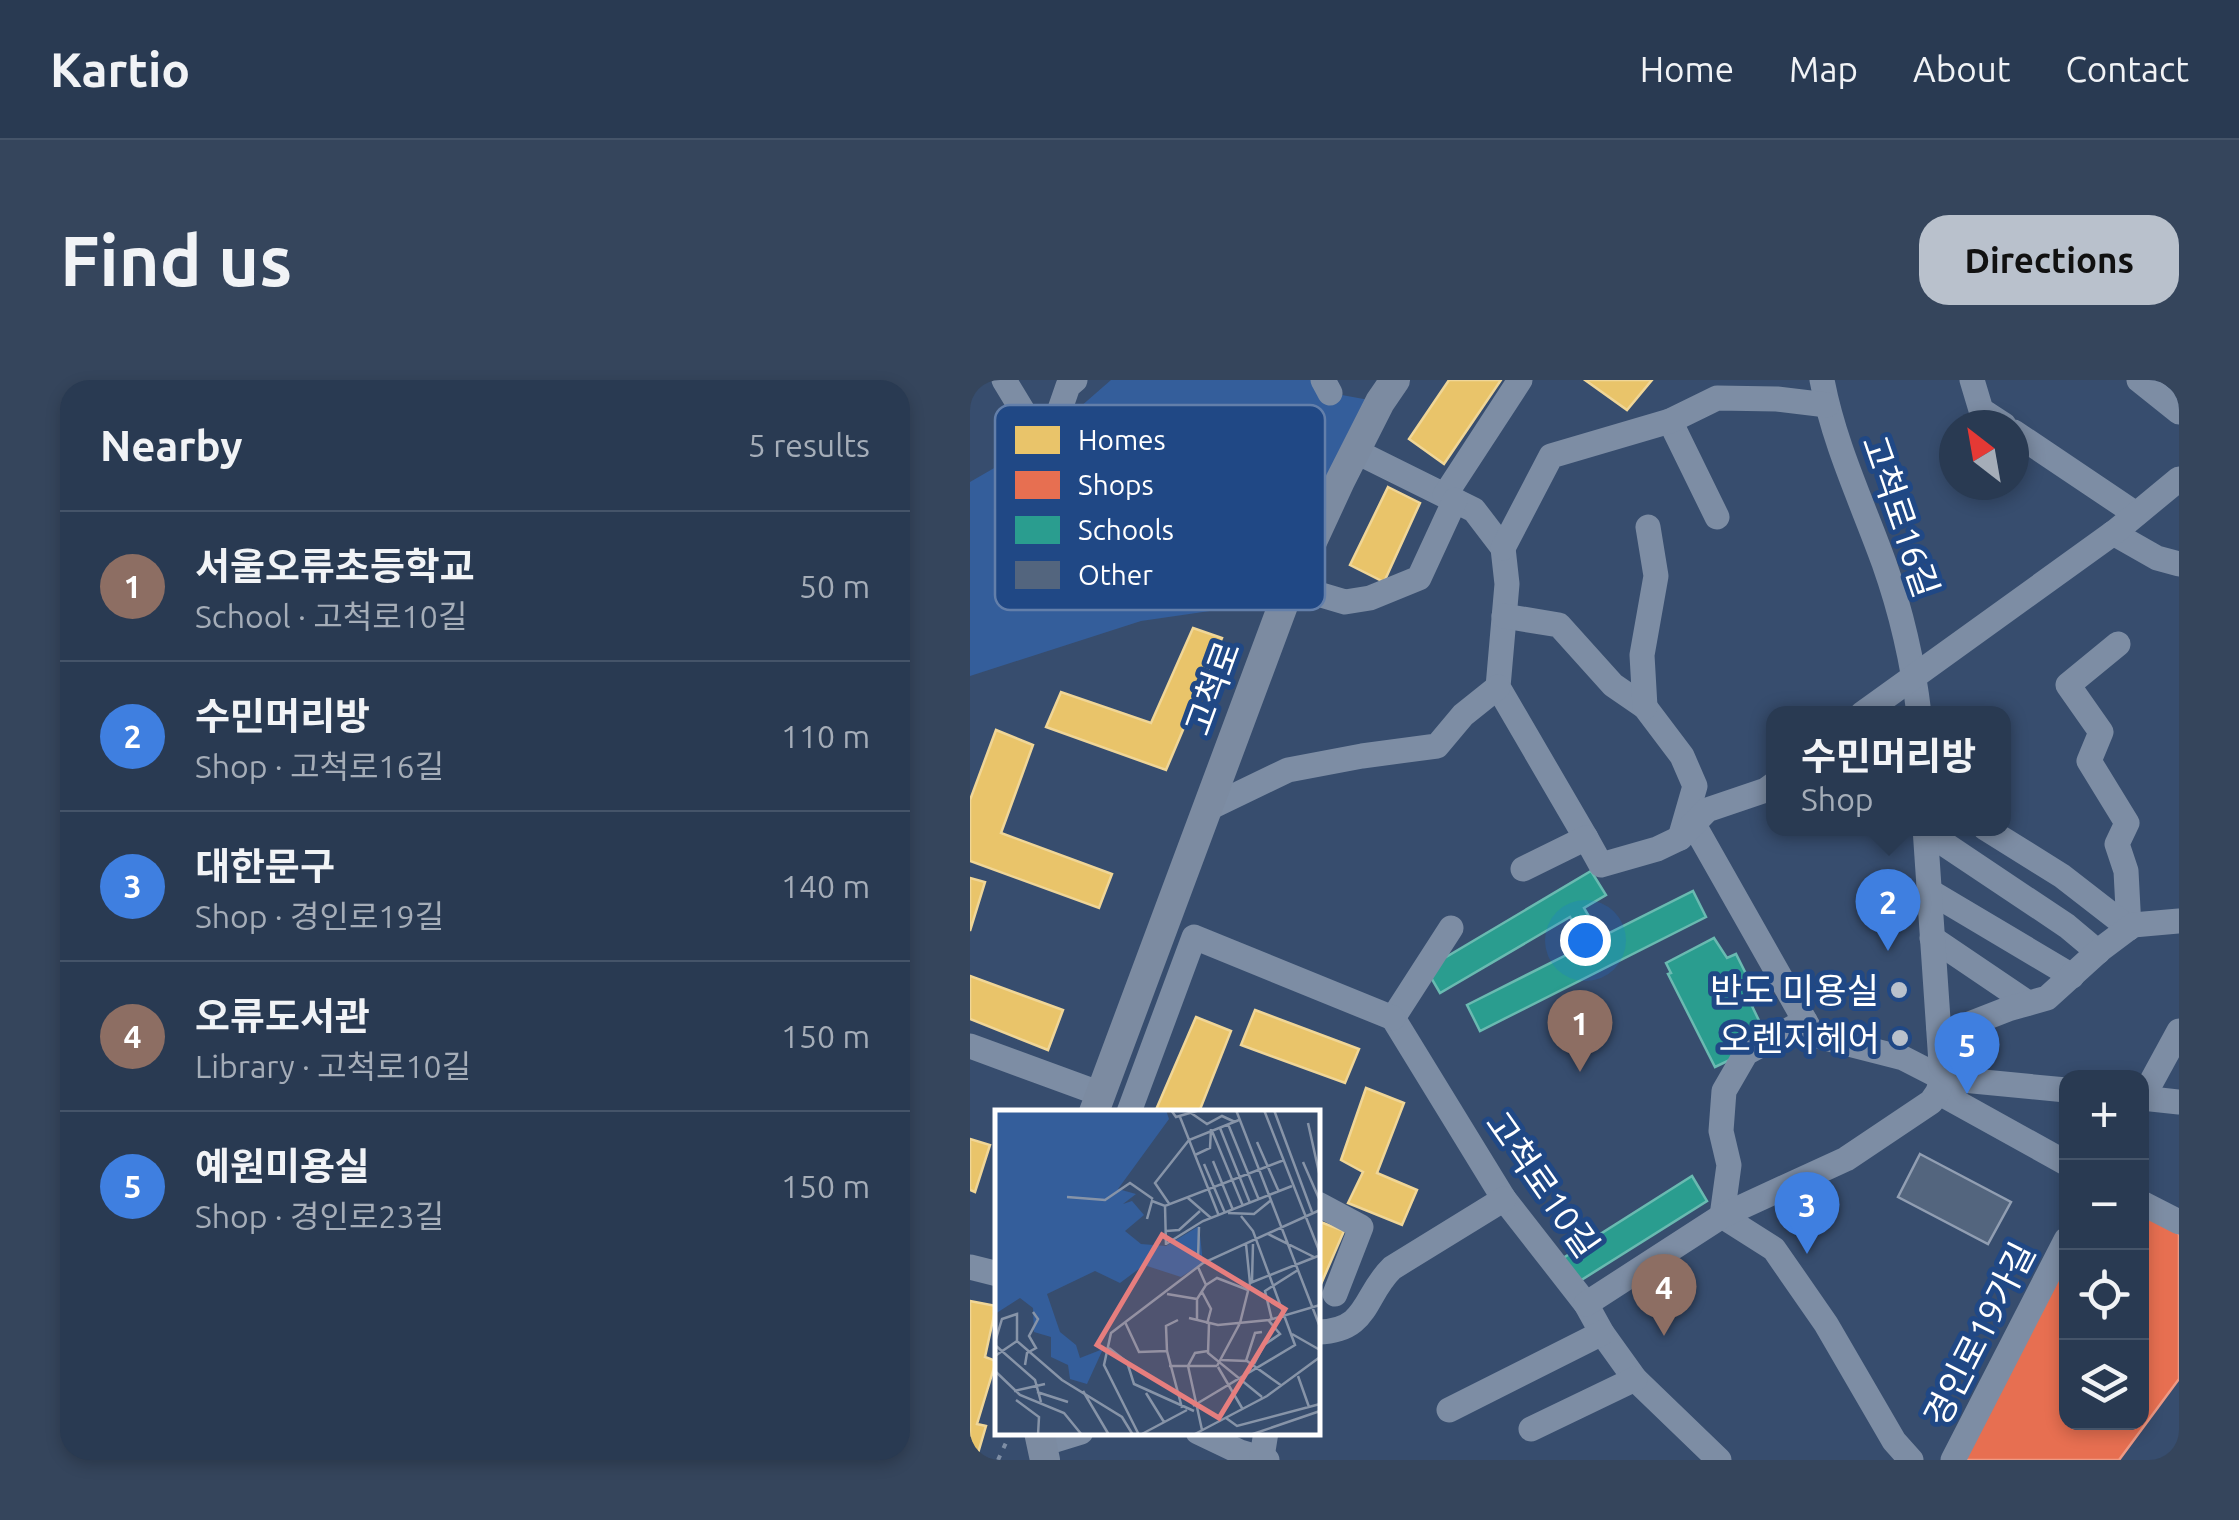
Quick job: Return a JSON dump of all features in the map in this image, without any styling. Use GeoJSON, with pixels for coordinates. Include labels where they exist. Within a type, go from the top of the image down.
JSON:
{"type":"FeatureCollection","features":[{"type":"Feature","properties":{"kind":"main road","name":"고척로"},"geometry":{"type":"LineString","coordinates":[[1325,516],[1380,402],[1396,380]]}},
{"type":"Feature","properties":{"kind":"main road","name":"고척로"},"geometry":{"type":"LineString","coordinates":[[1098,1103],[1283,610]]}},
{"type":"Feature","properties":{"kind":"street"},"geometry":{"type":"LineString","coordinates":[[1004,380],[1019,405]]}},
{"type":"Feature","properties":{"kind":"street"},"geometry":{"type":"LineString","coordinates":[[1061,405],[1068,386],[1075,380]]}},
{"type":"Feature","properties":{"kind":"street"},"geometry":{"type":"LineString","coordinates":[[1325,596],[1345,602],[1370,598],[1419,578],[1450,498],[1520,380]]}},
{"type":"Feature","properties":{"kind":"street"},"geometry":{"type":"LineString","coordinates":[[1972,380],[1981,410]]}},
{"type":"Feature","properties":{"kind":"street"},"geometry":{"type":"LineString","coordinates":[[2139,380],[2179,412]]}},
{"type":"Feature","properties":{"kind":"street"},"geometry":{"type":"LineString","coordinates":[[1503,548],[1551,456],[1670,422],[1717,398],[1777,399],[1825,392]]}},
{"type":"Feature","properties":{"kind":"street","name":"고척로16길"},"geometry":{"type":"LineString","coordinates":[[1825,392],[1830,418],[1886,568],[1915,676],[1919,706]]}},
{"type":"Feature","properties":{"kind":"street"},"geometry":{"type":"LineString","coordinates":[[1670,422],[1717,517]]}},
{"type":"Feature","properties":{"kind":"street"},"geometry":{"type":"LineString","coordinates":[[2029,442],[2136,514]]}},
{"type":"Feature","properties":{"kind":"street"},"geometry":{"type":"LineString","coordinates":[[1356,451],[1474,510],[1503,548],[1507,584],[1498,687],[1601,865],[1657,849],[1687,831],[1707,810],[1766,790]]}},
{"type":"Feature","properties":{"kind":"street"},"geometry":{"type":"LineString","coordinates":[[1873,706],[2113,532],[2179,479]]}},
{"type":"Feature","properties":{"kind":"street"},"geometry":{"type":"LineString","coordinates":[[1646,707],[1642,655],[1656,576],[1648,527]]}},
{"type":"Feature","properties":{"kind":"street"},"geometry":{"type":"LineString","coordinates":[[2113,532],[2157,558],[2179,564]]}},
{"type":"Feature","properties":{"kind":"street"},"geometry":{"type":"LineString","coordinates":[[1504,616],[1559,626],[1613,685],[1646,707],[1682,756],[1695,786],[1687,831],[1813,1035],[1903,1058],[2060,1160]]}},
{"type":"Feature","properties":{"kind":"street"},"geometry":{"type":"LineString","coordinates":[[2118,644],[2068,686],[2102,732],[2089,761],[2127,823],[2118,844],[2126,871],[2129,928]]}},
{"type":"Feature","properties":{"kind":"street"},"geometry":{"type":"LineString","coordinates":[[1207,808],[1288,770],[1436,746],[1463,716],[1498,687]]}},
{"type":"Feature","properties":{"kind":"street"},"geometry":{"type":"LineString","coordinates":[[1586,1304],[1722,1216],[1846,1159],[1931,1102],[1940,1085],[1925,836]]}},
{"type":"Feature","properties":{"kind":"street"},"geometry":{"type":"LineString","coordinates":[[1934,836],[2067,926],[2098,952]]}},
{"type":"Feature","properties":{"kind":"street"},"geometry":{"type":"LineString","coordinates":[[1998,836],[2062,876],[2129,928]]}},
{"type":"Feature","properties":{"kind":"street"},"geometry":{"type":"LineString","coordinates":[[1523,869],[1586,838]]}},
{"type":"Feature","properties":{"kind":"street"},"geometry":{"type":"LineString","coordinates":[[1929,892],[2072,976]]}},
{"type":"Feature","properties":{"kind":"street"},"geometry":{"type":"LineString","coordinates":[[1938,1029],[1954,1030],[2047,998],[2129,928],[2179,921]]}},
{"type":"Feature","properties":{"kind":"street"},"geometry":{"type":"LineString","coordinates":[[1130,1110],[1194,938],[1393,1018],[1451,928]]}},
{"type":"Feature","properties":{"kind":"street"},"geometry":{"type":"LineString","coordinates":[[1932,938],[2028,1003]]}},
{"type":"Feature","properties":{"kind":"street","name":"고척로10길"},"geometry":{"type":"LineString","coordinates":[[1393,1018],[1504,1199],[1586,1304],[1602,1333],[1636,1379],[1719,1460]]}},
{"type":"Feature","properties":{"kind":"street"},"geometry":{"type":"LineString","coordinates":[[1722,1216],[1730,1164],[1721,1130],[1724,1092],[1746,1053],[1805,1020]]}},
{"type":"Feature","properties":{"kind":"street"},"geometry":{"type":"LineString","coordinates":[[2149,1085],[2179,1030]]}},
{"type":"Feature","properties":{"kind":"street"},"geometry":{"type":"LineString","coordinates":[[970,1046],[1098,1103]]}},
{"type":"Feature","properties":{"kind":"street"},"geometry":{"type":"LineString","coordinates":[[1940,1085],[2059,1090]]}},
{"type":"Feature","properties":{"kind":"street"},"geometry":{"type":"LineString","coordinates":[[2149,1099],[2179,1102]]}},
{"type":"Feature","properties":{"kind":"street"},"geometry":{"type":"LineString","coordinates":[[1320,1332],[1349,1325],[1362,1314],[1381,1278],[1392,1268],[1504,1199]]}},
{"type":"Feature","properties":{"kind":"street"},"geometry":{"type":"LineString","coordinates":[[1320,1205],[1361,1227],[1336,1294]]}},
{"type":"Feature","properties":{"kind":"street"},"geometry":{"type":"LineString","coordinates":[[2149,1207],[2179,1222]]}},
{"type":"Feature","properties":{"kind":"street"},"geometry":{"type":"LineString","coordinates":[[1722,1216],[1774,1250],[1826,1324],[1894,1441],[1911,1460]]}},
{"type":"Feature","properties":{"kind":"street","name":"경인로19가길"},"geometry":{"type":"LineString","coordinates":[[1953,1460],[2061,1250]]}},
{"type":"Feature","properties":{"kind":"street"},"geometry":{"type":"LineString","coordinates":[[970,1267],[995,1273]]}},
{"type":"Feature","properties":{"kind":"street"},"geometry":{"type":"LineString","coordinates":[[1449,1410],[1602,1333]]}},
{"type":"Feature","properties":{"kind":"street"},"geometry":{"type":"LineString","coordinates":[[1531,1428],[1636,1379]]}},
{"type":"Feature","properties":{"kind":"street"},"geometry":{"type":"LineString","coordinates":[[1042,1446],[1073,1435]]}},
{"type":"Feature","properties":{"kind":"street"},"geometry":{"type":"LineString","coordinates":[[1204,1435],[1240,1452],[1265,1450]]}},
{"type":"Feature","properties":{"kind":"path"},"geometry":{"type":"LineString","coordinates":[[998,1460],[1009,1435]]}},
{"type":"Feature","properties":{"kind":"shaded area"},"geometry":{"type":"Polygon","coordinates":[[[1111,380],[1323,380],[1331,393],[1380,402],[1325,517],[1325,405],[1082,405],[1111,380]]]}},
{"type":"Feature","properties":{"kind":"shaded area"},"geometry":{"type":"Polygon","coordinates":[[[995,468],[995,610],[1216,610],[1141,621],[970,676],[970,482],[995,468]]]}},
{"type":"Feature","properties":{"kind":"building: Homes"},"geometry":{"type":"Polygon","coordinates":[[[1449,380],[1501,380],[1444,464],[1409,439],[1449,380]]]}},
{"type":"Feature","properties":{"kind":"building: Homes"},"geometry":{"type":"Polygon","coordinates":[[[1585,380],[1652,380],[1627,410],[1585,380]]]}},
{"type":"Feature","properties":{"kind":"building: Homes"},"geometry":{"type":"Polygon","coordinates":[[[1388,487],[1420,503],[1384,582],[1350,565],[1388,487]]]}},
{"type":"Feature","properties":{"kind":"building: Homes"},"geometry":{"type":"Polygon","coordinates":[[[1193,628],[1222,638],[1166,770],[1046,727],[1061,692],[1151,723],[1193,628]]]}},
{"type":"Feature","properties":{"kind":"building: Homes"},"geometry":{"type":"Polygon","coordinates":[[[996,730],[1033,745],[1001,833],[1112,874],[1099,908],[970,861],[970,800],[996,730]]]}},
{"type":"Feature","properties":{"kind":"building: Homes"},"geometry":{"type":"Polygon","coordinates":[[[970,878],[985,882],[970,931],[970,878]]]}},
{"type":"Feature","properties":{"kind":"building: Homes"},"geometry":{"type":"Polygon","coordinates":[[[970,976],[1063,1010],[1048,1050],[970,1019],[970,976]]]}},
{"type":"Feature","properties":{"kind":"building: Homes"},"geometry":{"type":"Polygon","coordinates":[[[1255,1010],[1359,1049],[1345,1083],[1241,1045],[1255,1010]]]}},
{"type":"Feature","properties":{"kind":"building: Homes"},"geometry":{"type":"Polygon","coordinates":[[[1196,1017],[1231,1031],[1200,1110],[1156,1110],[1196,1017]]]}},
{"type":"Feature","properties":{"kind":"building: Homes"},"geometry":{"type":"Polygon","coordinates":[[[1366,1088],[1404,1103],[1377,1173],[1417,1190],[1402,1225],[1348,1203],[1363,1172],[1341,1160],[1366,1088]]]}},
{"type":"Feature","properties":{"kind":"building: Homes"},"geometry":{"type":"Polygon","coordinates":[[[970,1139],[990,1145],[975,1192],[970,1190],[970,1139]]]}},
{"type":"Feature","properties":{"kind":"building: Homes"},"geometry":{"type":"Polygon","coordinates":[[[1320,1222],[1344,1231],[1320,1286],[1320,1222]]]}},
{"type":"Feature","properties":{"kind":"building: Homes"},"geometry":{"type":"Polygon","coordinates":[[[970,1301],[995,1306],[985,1357],[995,1364],[977,1424],[986,1426],[976,1460],[970,1460],[970,1301]]]}},
{"type":"Feature","properties":{"kind":"building: Shops"},"geometry":{"type":"Polygon","coordinates":[[[2149,1217],[2179,1234],[2179,1379],[2149,1420],[2149,1217]]]}},
{"type":"Feature","properties":{"kind":"building: Shops"},"geometry":{"type":"Polygon","coordinates":[[[2059,1270],[2059,1430],[2141,1430],[2119,1460],[1964,1460],[2059,1270]]]}},
{"type":"Feature","properties":{"kind":"building: Schools"},"geometry":{"type":"Polygon","coordinates":[[[1591,871],[1606,895],[1584,908],[1601,937],[1693,891],[1706,917],[1480,1031],[1467,1005],[1586,945],[1570,917],[1440,993],[1426,969],[1591,871]]]}},
{"type":"Feature","properties":{"kind":"building: Schools"},"geometry":{"type":"Polygon","coordinates":[[[1714,938],[1727,958],[1736,954],[1760,1002],[1752,1006],[1765,1033],[1730,1051],[1734,1058],[1715,1067],[1666,963],[1714,938]]]}},
{"type":"Feature","properties":{"kind":"building: Schools"},"geometry":{"type":"Polygon","coordinates":[[[1692,1176],[1707,1201],[1575,1284],[1560,1260],[1571,1253],[1564,1241],[1589,1225],[1597,1236],[1692,1176]]]}},
{"type":"Feature","properties":{"kind":"building: Other"},"geometry":{"type":"Polygon","coordinates":[[[1920,1154],[2011,1202],[1988,1244],[1898,1197],[1920,1154]]]}},
{"type":"Feature","properties":{"kind":"place","name":"수민머리방"},"geometry":{"type":"Point","coordinates":[1888,951]}},
{"type":"Feature","properties":{"kind":"place","name":"반도 미용실"},"geometry":{"type":"Point","coordinates":[1899,990]}},
{"type":"Feature","properties":{"kind":"place","name":"오렌지헤어"},"geometry":{"type":"Point","coordinates":[1900,1038]}},
{"type":"Feature","properties":{"kind":"place","name":"서울오류초등학교"},"geometry":{"type":"Point","coordinates":[1580,1072]}},
{"type":"Feature","properties":{"kind":"place","name":"예원미용실"},"geometry":{"type":"Point","coordinates":[1967,1094]}},
{"type":"Feature","properties":{"kind":"place","name":"대한문구"},"geometry":{"type":"Point","coordinates":[1807,1254]}},
{"type":"Feature","properties":{"kind":"place","name":"오류도서관"},"geometry":{"type":"Point","coordinates":[1664,1336]}}]}
